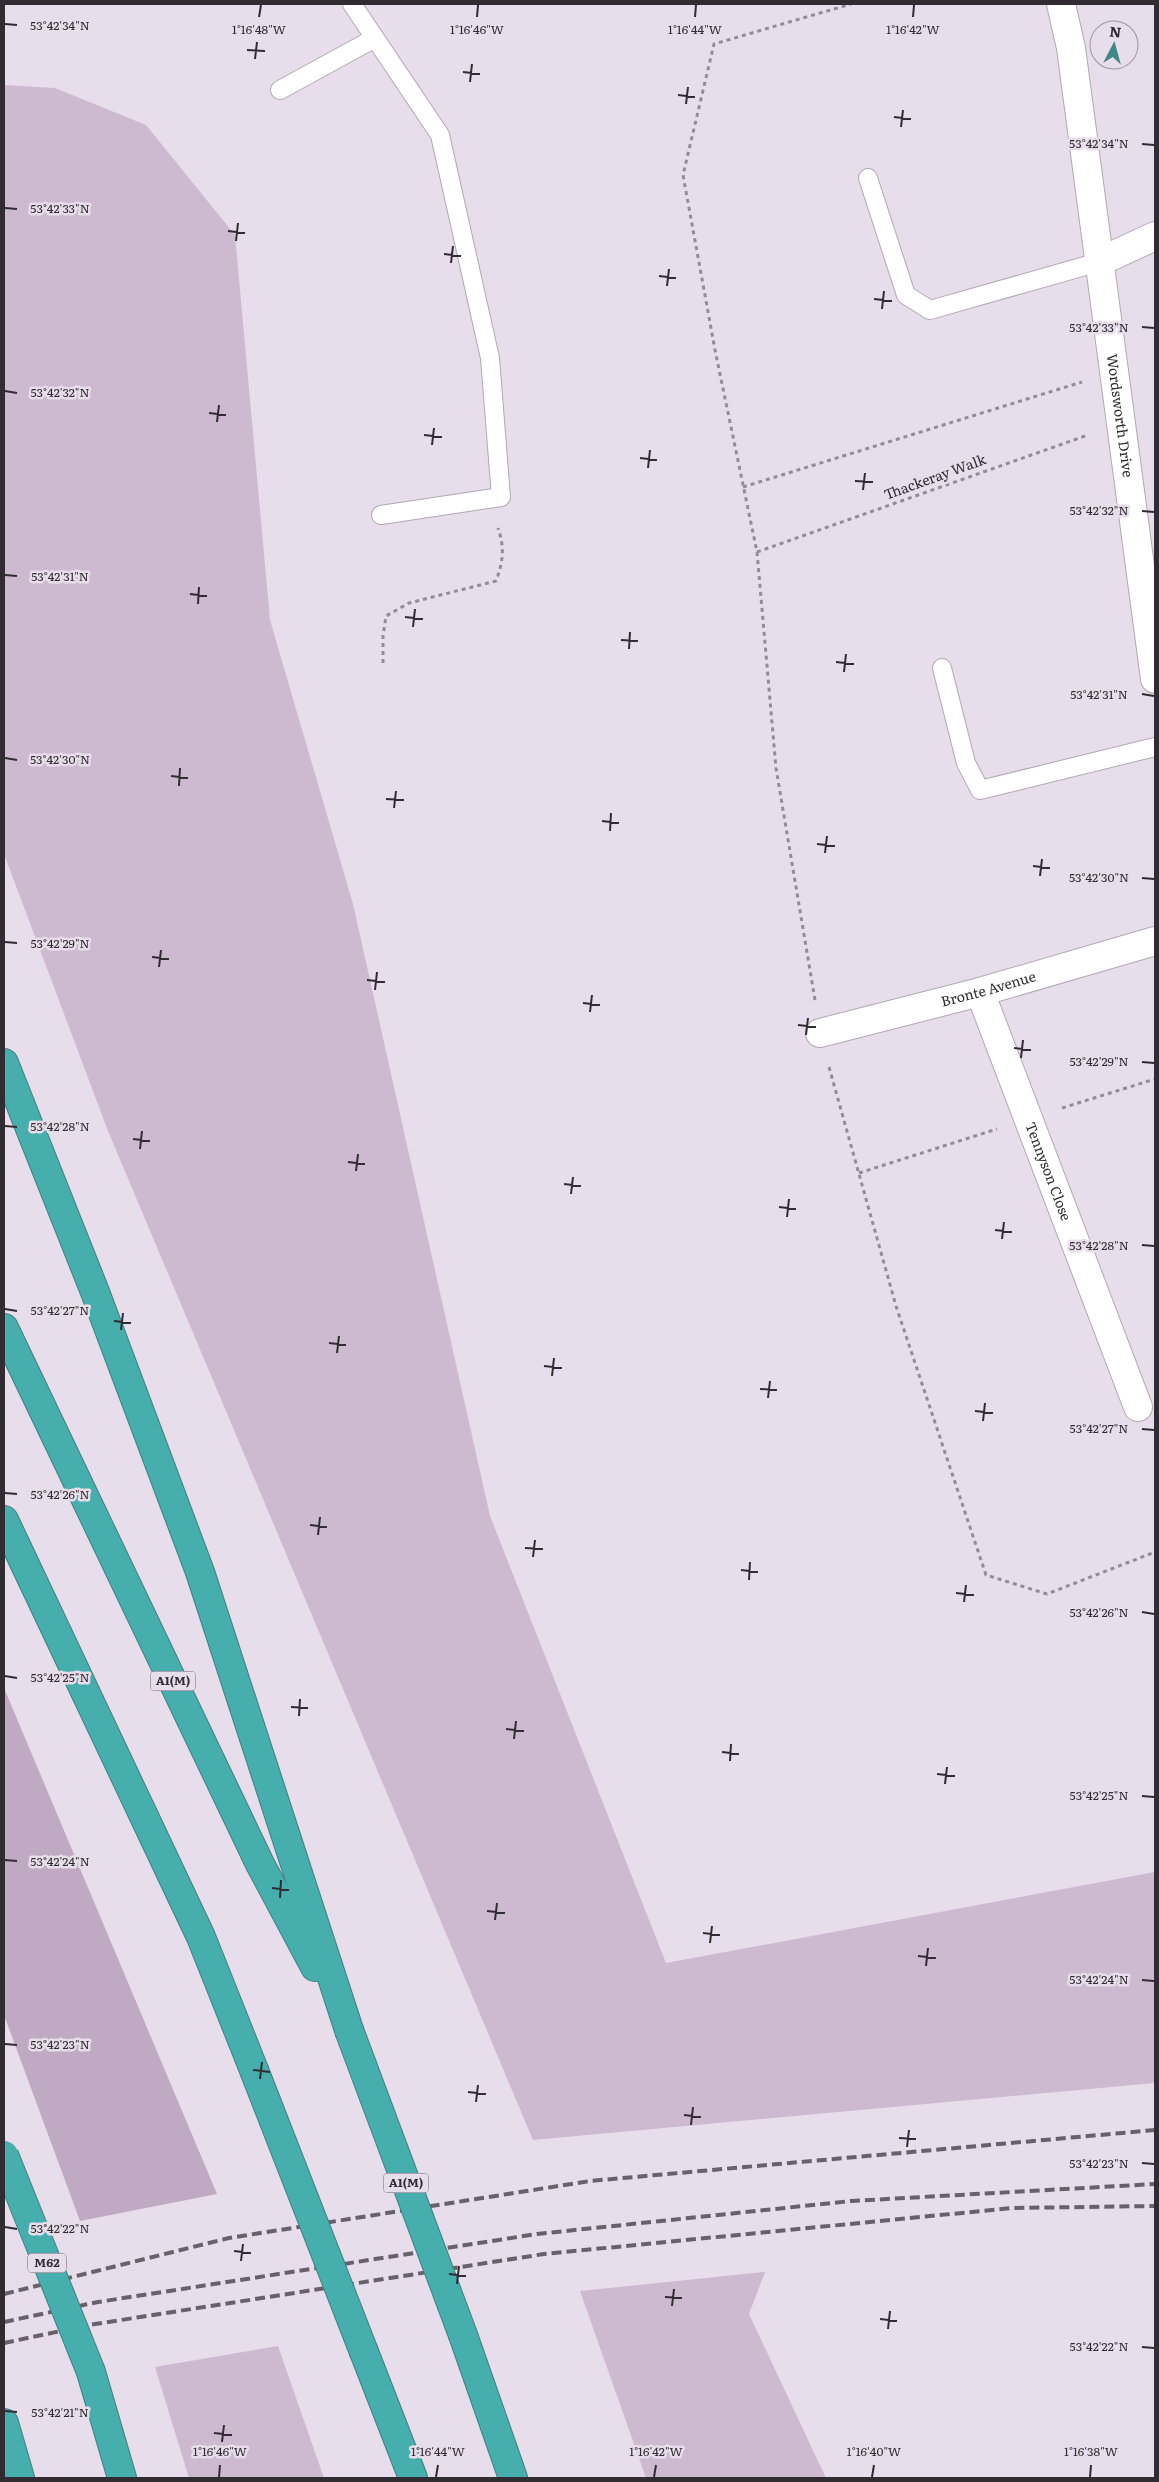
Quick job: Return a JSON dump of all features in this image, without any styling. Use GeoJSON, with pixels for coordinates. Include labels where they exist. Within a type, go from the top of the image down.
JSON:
{"type":"FeatureCollection","features":[{"type":"Feature","properties":{"kind":"highway"},"geometry":{"type":"LineString","coordinates":[[4,1063],[95,1292],[200,1572],[349,2030]]}},
{"type":"Feature","properties":{"kind":"highway","name":"A1(M)"},"geometry":{"type":"LineString","coordinates":[[4,1328],[260,1864],[349,2030],[463,2335],[513,2478]]}},
{"type":"Feature","properties":{"kind":"highway"},"geometry":{"type":"LineString","coordinates":[[4,1520],[201,1937],[413,2478]]}},
{"type":"Feature","properties":{"kind":"highway","name":"M62"},"geometry":{"type":"LineString","coordinates":[[4,2155],[91,2372],[122,2478]]}},
{"type":"Feature","properties":{"kind":"highway"},"geometry":{"type":"LineString","coordinates":[[4,2423],[20,2478]]}},
{"type":"Feature","properties":{"kind":"street","name":"Wordsworth Drive"},"geometry":{"type":"LineString","coordinates":[[1062,4],[1071,48],[1155,679]]}},
{"type":"Feature","properties":{"kind":"street"},"geometry":{"type":"LineString","coordinates":[[1100,262],[1155,236]]}},
{"type":"Feature","properties":{"kind":"street","name":"Bronte Avenue"},"geometry":{"type":"LineString","coordinates":[[820,1033],[980,992],[1155,941]]}},
{"type":"Feature","properties":{"kind":"street","name":"Tennyson Close"},"geometry":{"type":"LineString","coordinates":[[980,992],[1138,1407]]}},
{"type":"Feature","properties":{"kind":"lane"},"geometry":{"type":"LineString","coordinates":[[352,4],[440,135],[490,358],[501,497],[381,515]]}},
{"type":"Feature","properties":{"kind":"lane"},"geometry":{"type":"LineString","coordinates":[[280,90],[375,38]]}},
{"type":"Feature","properties":{"kind":"lane"},"geometry":{"type":"LineString","coordinates":[[868,178],[906,295],[930,310],[1100,262]]}},
{"type":"Feature","properties":{"kind":"lane"},"geometry":{"type":"LineString","coordinates":[[942,668],[966,763],[980,790],[1155,746]]}},
{"type":"Feature","properties":{"kind":"path"},"geometry":{"type":"LineString","coordinates":[[851,4],[714,44],[683,175],[715,350],[757,552],[776,768],[820,1033],[896,1306],[986,1575],[1047,1594],[1155,1552]]}},
{"type":"Feature","properties":{"kind":"path"},"geometry":{"type":"LineString","coordinates":[[743,487],[1114,372]]}},
{"type":"Feature","properties":{"kind":"path","name":"Thackeray Walk"},"geometry":{"type":"LineString","coordinates":[[757,552],[1121,423]]}},
{"type":"Feature","properties":{"kind":"path"},"geometry":{"type":"LineString","coordinates":[[383,663],[382,636],[386,616],[409,604],[496,581],[503,562],[503,541],[487,499]]}},
{"type":"Feature","properties":{"kind":"shaded area"},"geometry":{"type":"Polygon","coordinates":[[[4,85],[55,88],[146,125],[235,235],[270,620],[353,904],[490,1516],[666,1963],[1155,1872],[1155,2083],[533,2140],[108,1131],[4,854],[4,85]]]}},
{"type":"Feature","properties":{"kind":"shaded area"},"geometry":{"type":"Polygon","coordinates":[[[4,1688],[217,2194],[80,2221],[4,2015],[4,1688]]]}},
{"type":"Feature","properties":{"kind":"shaded area"},"geometry":{"type":"Polygon","coordinates":[[[765,2272],[749,2314],[826,2478],[646,2478],[580,2291],[765,2272]]]}},
{"type":"Feature","properties":{"kind":"shaded area"},"geometry":{"type":"Polygon","coordinates":[[[278,2346],[324,2478],[189,2478],[155,2367],[278,2346]]]}},
{"type":"Feature","properties":{"kind":"railway"},"geometry":{"type":"LineString","coordinates":[[4,2294],[229,2238],[590,2181],[1155,2130]]}},
{"type":"Feature","properties":{"kind":"railway"},"geometry":{"type":"LineString","coordinates":[[4,2322],[98,2302],[537,2234],[851,2201],[1155,2184]]}},
{"type":"Feature","properties":{"kind":"railway"},"geometry":{"type":"LineString","coordinates":[[4,2343],[89,2325],[544,2254],[1012,2208],[1155,2206]]}}]}
